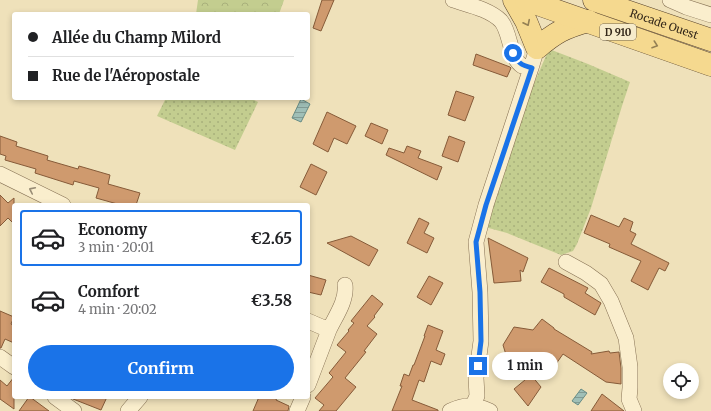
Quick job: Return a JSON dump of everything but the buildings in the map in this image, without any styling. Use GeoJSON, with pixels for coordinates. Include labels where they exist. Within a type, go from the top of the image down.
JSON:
{"type":"FeatureCollection","features":[{"type":"Feature","properties":{"kind":"main road"},"geometry":{"type":"LineString","coordinates":[[514,0],[526,21],[534,58]]}},
{"type":"Feature","properties":{"kind":"main road","name":"Rocade Ouest"},"geometry":{"type":"LineString","coordinates":[[526,0],[711,65]]}},
{"type":"Feature","properties":{"kind":"main road","name":"Rocade Ouest"},"geometry":{"type":"LineString","coordinates":[[594,0],[711,40]]}},
{"type":"Feature","properties":{"kind":"main road"},"geometry":{"type":"LineString","coordinates":[[534,58],[550,37],[568,27],[588,21]]}},
{"type":"Feature","properties":{"kind":"street"},"geometry":{"type":"LineString","coordinates":[[453,0],[484,10],[502,22],[506,29],[513,53],[522,66],[534,58]]}},
{"type":"Feature","properties":{"kind":"street"},"geometry":{"type":"LineString","coordinates":[[670,0],[686,7],[711,14]]}},
{"type":"Feature","properties":{"kind":"street"},"geometry":{"type":"LineString","coordinates":[[473,405],[477,396],[476,378],[481,341],[480,292],[476,242],[486,205],[534,58]]}},
{"type":"Feature","properties":{"kind":"street"},"geometry":{"type":"LineString","coordinates":[[0,174],[59,203]]}},
{"type":"Feature","properties":{"kind":"street"},"geometry":{"type":"LineString","coordinates":[[566,262],[586,273],[601,284],[611,301],[626,338],[630,367],[629,399],[634,411]]}},
{"type":"Feature","properties":{"kind":"street"},"geometry":{"type":"LineString","coordinates":[[310,380],[329,330],[343,300],[345,285]]}},
{"type":"Feature","properties":{"kind":"street"},"geometry":{"type":"LineString","coordinates":[[310,322],[329,330]]}},
{"type":"Feature","properties":{"kind":"street"},"geometry":{"type":"LineString","coordinates":[[0,357],[12,366]]}},
{"type":"Feature","properties":{"kind":"street"},"geometry":{"type":"LineString","coordinates":[[58,399],[74,411]]}},
{"type":"Feature","properties":{"kind":"street"},"geometry":{"type":"LineString","coordinates":[[128,411],[138,399]]}},
{"type":"Feature","properties":{"kind":"street"},"geometry":{"type":"LineString","coordinates":[[297,411],[302,399]]}},
{"type":"Feature","properties":{"kind":"street"},"geometry":{"type":"LineString","coordinates":[[450,411],[458,407],[473,405],[490,411]]}},
{"type":"Feature","properties":{"kind":"green space"},"geometry":{"type":"Polygon","coordinates":[[[198,0],[284,0],[280,12],[196,12],[198,0]]]}},
{"type":"Feature","properties":{"kind":"green space"},"geometry":{"type":"Polygon","coordinates":[[[549,49],[630,82],[591,208],[577,244],[573,251],[561,255],[507,233],[485,227],[532,88],[549,49]]]}},
{"type":"Feature","properties":{"kind":"green space"},"geometry":{"type":"Polygon","coordinates":[[[165,100],[254,100],[258,102],[235,150],[157,116],[165,100]]]}},
{"type":"Feature","properties":{"kind":"water"},"geometry":{"type":"Polygon","coordinates":[[[301,100],[310,104],[301,122],[292,118],[301,100]]]}},
{"type":"Feature","properties":{"kind":"water"},"geometry":{"type":"Polygon","coordinates":[[[581,389],[587,393],[578,405],[572,401],[581,389]]]}},
{"type":"Feature","properties":{"kind":"route"},"geometry":{"type":"LineString","coordinates":[[478,366],[481,341],[480,292],[476,242],[486,205],[532,68],[522,66],[513,53]]}}]}
